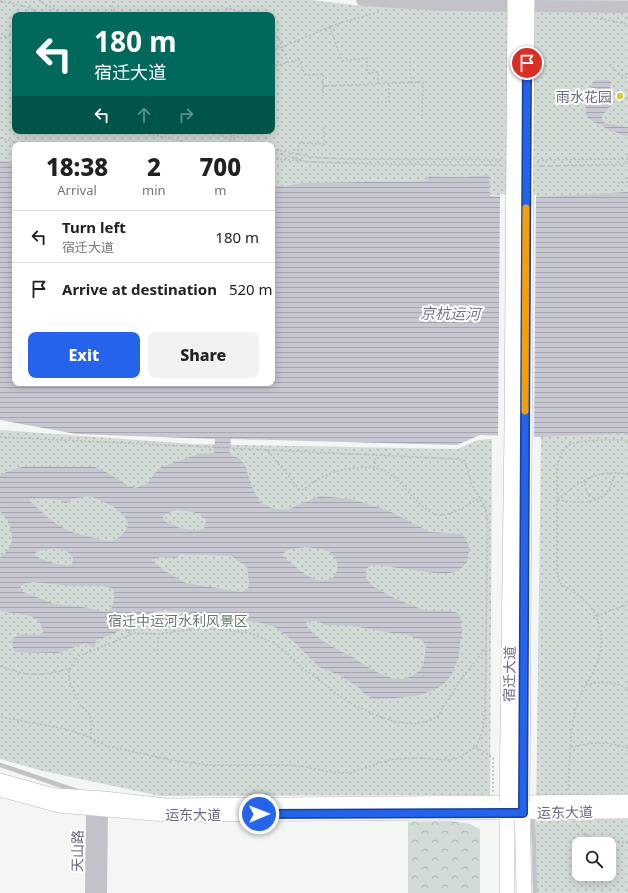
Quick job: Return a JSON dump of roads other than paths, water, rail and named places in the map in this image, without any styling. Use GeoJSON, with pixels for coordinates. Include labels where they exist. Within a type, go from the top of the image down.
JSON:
{"type":"FeatureCollection","features":[{"type":"Feature","properties":{"kind":"main road","name":"宿迁大道"},"geometry":{"type":"LineString","coordinates":[[515,0],[512,421],[514,807],[524,893]]}},
{"type":"Feature","properties":{"kind":"main road","name":"宿迁大道"},"geometry":{"type":"LineString","coordinates":[[507,893],[514,807],[527,0]]}},
{"type":"Feature","properties":{"kind":"main road","name":"运东大道"},"geometry":{"type":"LineString","coordinates":[[0,780],[97,806],[165,815],[514,807]]}},
{"type":"Feature","properties":{"kind":"main road","name":"运东大道"},"geometry":{"type":"LineString","coordinates":[[0,790],[46,804],[97,806],[567,807],[628,812]]}},
{"type":"Feature","properties":{"kind":"main road","name":"运东大道"},"geometry":{"type":"LineString","coordinates":[[567,807],[628,801]]}},
{"type":"Feature","properties":{"kind":"street"},"geometry":{"type":"LineString","coordinates":[[362,0],[444,5],[628,7]]}},
{"type":"Feature","properties":{"kind":"street","name":"天山路"},"geometry":{"type":"LineString","coordinates":[[91,893],[97,806]]}},
{"type":"Feature","properties":{"kind":"street","name":"天山路"},"geometry":{"type":"LineString","coordinates":[[97,806],[101,893]]}},
{"type":"Feature","properties":{"kind":"lane"},"geometry":{"type":"LineString","coordinates":[[0,765],[97,806]]}},
{"type":"Feature","properties":{"kind":"lane"},"geometry":{"type":"LineString","coordinates":[[514,807],[535,893]]}},
{"type":"Feature","properties":{"kind":"water"},"geometry":{"type":"Polygon","coordinates":[[[596,80],[608,80],[611,82],[610,89],[613,101],[602,116],[602,120],[605,123],[628,127],[628,136],[607,128],[587,117],[585,104],[590,94],[592,83],[596,80]]]}},
{"type":"Feature","properties":{"kind":"water","name":"京杭运河"},"geometry":{"type":"Polygon","coordinates":[[[0,160],[12,163],[12,386],[275,386],[275,186],[301,183],[426,181],[429,176],[460,177],[489,175],[490,196],[522,198],[628,192],[628,433],[541,437],[480,435],[457,445],[231,439],[229,455],[239,458],[245,465],[252,487],[262,504],[277,510],[289,509],[320,496],[351,499],[387,510],[430,532],[461,534],[465,538],[469,547],[468,558],[463,567],[455,572],[443,574],[376,565],[370,566],[366,569],[366,578],[374,587],[394,598],[424,610],[451,611],[458,613],[461,620],[462,631],[458,659],[452,674],[446,682],[438,688],[421,695],[388,699],[373,699],[341,676],[319,667],[293,641],[275,627],[221,616],[164,610],[156,611],[133,622],[131,632],[128,633],[126,627],[111,635],[96,640],[95,646],[91,647],[86,643],[58,653],[15,652],[12,639],[21,634],[40,635],[43,633],[38,621],[33,617],[0,610],[0,558],[8,550],[12,536],[10,525],[0,510],[0,475],[26,466],[95,467],[135,488],[147,484],[161,467],[201,453],[214,453],[215,439],[76,434],[0,420],[0,160]],[[89,496],[72,499],[67,503],[64,503],[62,500],[32,498],[29,501],[47,516],[68,530],[78,534],[110,541],[119,538],[128,525],[126,519],[109,504],[89,496]],[[174,510],[163,516],[164,521],[189,530],[204,529],[206,521],[200,514],[188,511],[174,510]],[[307,547],[290,550],[282,555],[303,573],[317,580],[325,581],[331,579],[337,570],[337,564],[332,553],[324,549],[307,547]],[[56,548],[45,549],[35,553],[35,556],[57,564],[71,565],[73,558],[70,553],[56,548]],[[180,554],[177,558],[160,557],[151,560],[165,571],[186,583],[241,592],[248,589],[249,582],[247,566],[231,556],[180,554]],[[33,582],[26,583],[21,586],[21,591],[54,604],[82,607],[107,612],[111,609],[114,602],[114,591],[105,586],[70,586],[33,582]],[[317,621],[305,623],[314,634],[326,643],[381,674],[398,679],[406,678],[418,671],[423,664],[426,645],[420,639],[403,634],[353,626],[325,625],[317,621]]]}},
{"type":"Feature","properties":{"kind":"place","name":"雨水花园"},"geometry":{"type":"Point","coordinates":[620,96]}},
{"type":"Feature","properties":{"kind":"park label","name":"宿迁中运河水利风景区"},"geometry":{"type":"Point","coordinates":[178,620]}}]}
